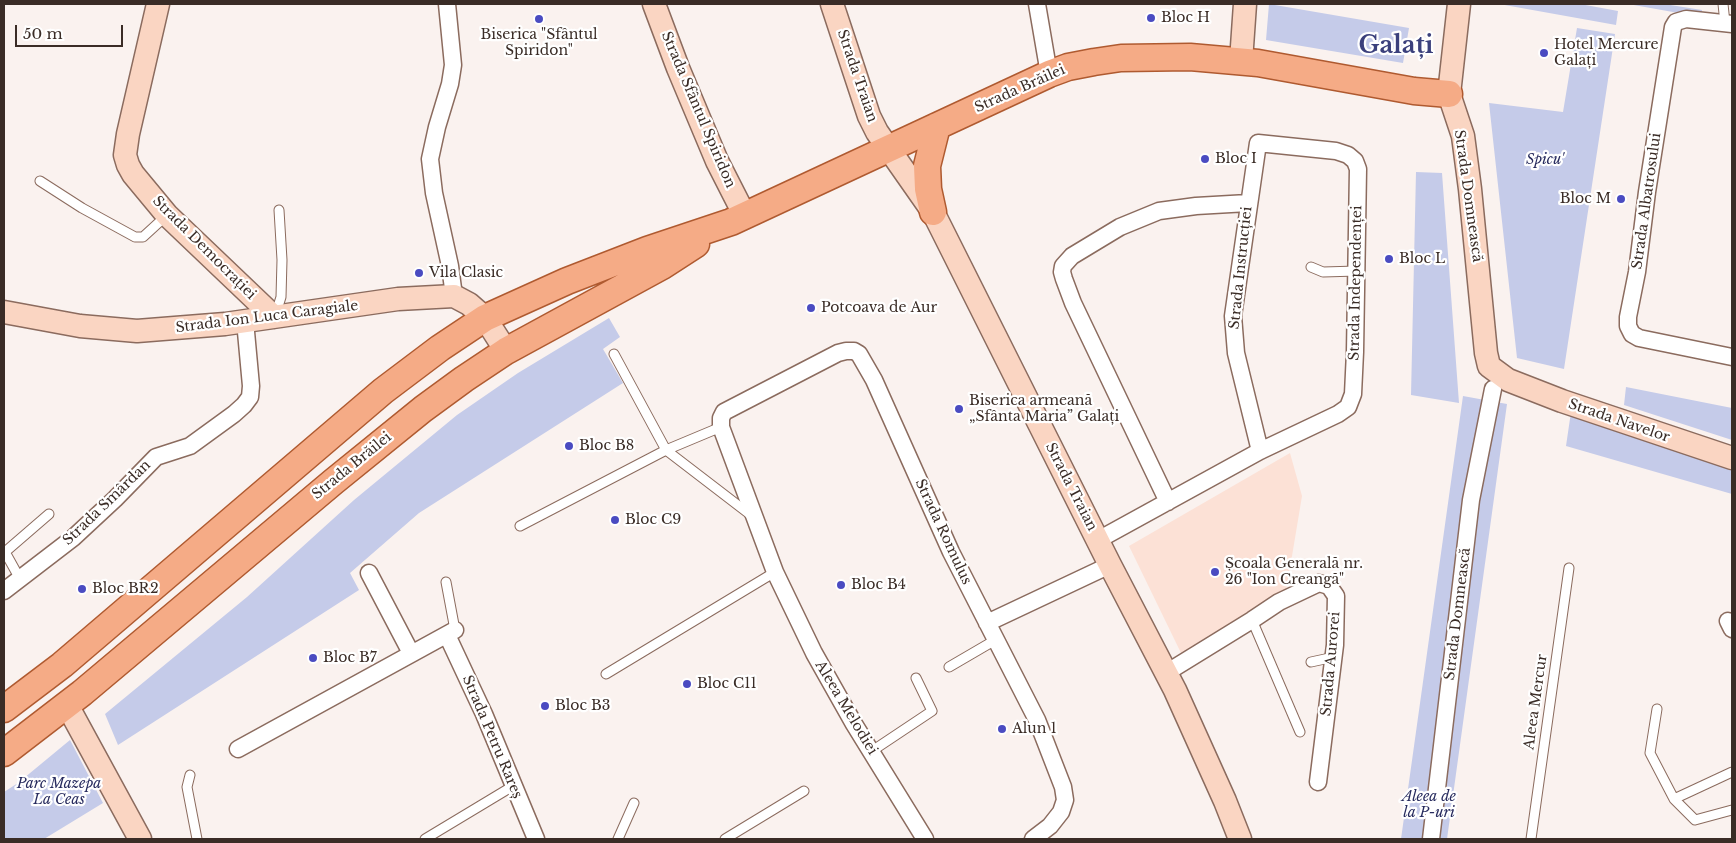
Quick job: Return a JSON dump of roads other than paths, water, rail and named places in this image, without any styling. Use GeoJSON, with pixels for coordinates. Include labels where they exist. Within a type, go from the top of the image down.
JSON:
{"type":"FeatureCollection","features":[{"type":"Feature","properties":{"kind":"main road","name":"Strada Democrației"},"geometry":{"type":"LineString","coordinates":[[158,4],[128,134],[125,155],[128,165],[133,174],[167,215],[274,317]]}},
{"type":"Feature","properties":{"kind":"main road","name":"Strada Sfântul Spiridon"},"geometry":{"type":"LineString","coordinates":[[654,4],[678,68],[714,153],[738,219]]}},
{"type":"Feature","properties":{"kind":"main road","name":"Strada Traian"},"geometry":{"type":"LineString","coordinates":[[832,4],[869,116],[888,149],[933,212],[1166,673],[1225,801],[1240,839]]}},
{"type":"Feature","properties":{"kind":"main road"},"geometry":{"type":"LineString","coordinates":[[1240,60],[1245,4]]}},
{"type":"Feature","properties":{"kind":"main road","name":"Strada Domnească"},"geometry":{"type":"LineString","coordinates":[[1459,4],[1449,94],[1463,136],[1486,353],[1489,366],[1500,385]]}},
{"type":"Feature","properties":{"kind":"main road","name":"Strada Brăilei"},"geometry":{"type":"LineString","coordinates":[[4,709],[62,665],[383,391],[440,348],[486,318],[566,281],[647,250],[738,219],[1049,74],[1077,65],[1121,58],[1190,57],[1240,60],[1414,92],[1449,94]]}},
{"type":"Feature","properties":{"kind":"main road"},"geometry":{"type":"LineString","coordinates":[[933,212],[928,189],[928,166],[937,126]]}},
{"type":"Feature","properties":{"kind":"main road","name":"Strada Brăilei"},"geometry":{"type":"LineString","coordinates":[[4,753],[90,687],[333,482],[464,379],[506,351],[662,266],[738,219]]}},
{"type":"Feature","properties":{"kind":"main road","name":"Strada Ion Luca Caragiale"},"geometry":{"type":"LineString","coordinates":[[4,312],[80,326],[137,331],[246,321],[398,299],[454,296]]}},
{"type":"Feature","properties":{"kind":"main road"},"geometry":{"type":"LineString","coordinates":[[454,296],[469,304],[486,318],[506,351]]}},
{"type":"Feature","properties":{"kind":"main road","name":"Strada Navelor"},"geometry":{"type":"LineString","coordinates":[[1500,385],[1580,407],[1732,458]]}},
{"type":"Feature","properties":{"kind":"main road"},"geometry":{"type":"LineString","coordinates":[[66,705],[140,839]]}},
{"type":"Feature","properties":{"kind":"street"},"geometry":{"type":"LineString","coordinates":[[447,4],[453,65],[450,84],[436,127],[430,159],[434,193],[450,266],[454,296]]}},
{"type":"Feature","properties":{"kind":"street"},"geometry":{"type":"LineString","coordinates":[[1037,4],[1049,74]]}},
{"type":"Feature","properties":{"kind":"street","name":"Strada Albatrosului"},"geometry":{"type":"LineString","coordinates":[[1729,24],[1686,19],[1676,22],[1672,31],[1628,326],[1632,334],[1646,340],[1732,356]]}},
{"type":"Feature","properties":{"kind":"street","name":"Strada Instrucției"},"geometry":{"type":"LineString","coordinates":[[1258,143],[1235,301],[1234,339],[1260,451]]}},
{"type":"Feature","properties":{"kind":"street","name":"Strada Independenței"},"geometry":{"type":"LineString","coordinates":[[1098,540],[1260,451],[1338,414],[1348,407],[1353,394],[1358,169],[1355,161],[1348,155],[1336,151],[1258,143]]}},
{"type":"Feature","properties":{"kind":"street"},"geometry":{"type":"LineString","coordinates":[[1168,502],[1073,303],[1062,272],[1063,266],[1072,256],[1120,227],[1164,210],[1248,203]]}},
{"type":"Feature","properties":{"kind":"street","name":"Strada Smârdan"},"geometry":{"type":"LineString","coordinates":[[4,592],[80,532],[116,499],[156,457],[190,446],[244,405],[250,397],[246,321]]}},
{"type":"Feature","properties":{"kind":"street","name":"Strada Romulus"},"geometry":{"type":"LineString","coordinates":[[722,419],[838,353],[854,351],[859,354],[874,380],[951,552],[1037,720],[1063,787],[1065,800],[1061,812],[1050,826],[1033,839]]}},
{"type":"Feature","properties":{"kind":"street","name":"Strada Domnească"},"geometry":{"type":"LineString","coordinates":[[1432,839],[1471,500],[1500,385]]}},
{"type":"Feature","properties":{"kind":"street","name":"Aleea Melodiei"},"geometry":{"type":"LineString","coordinates":[[722,419],[754,517],[775,572],[814,653],[925,839]]}},
{"type":"Feature","properties":{"kind":"street"},"geometry":{"type":"LineString","coordinates":[[987,623],[1110,565]]}},
{"type":"Feature","properties":{"kind":"street"},"geometry":{"type":"LineString","coordinates":[[369,573],[411,653]]}},
{"type":"Feature","properties":{"kind":"street","name":"Strada Aurorei"},"geometry":{"type":"LineString","coordinates":[[1166,673],[1279,602],[1319,583],[1329,586],[1336,596],[1334,657],[1318,782]]}},
{"type":"Feature","properties":{"kind":"street"},"geometry":{"type":"LineString","coordinates":[[238,749],[451,632]]}},
{"type":"Feature","properties":{"kind":"street","name":"Strada Petru Rareș"},"geometry":{"type":"LineString","coordinates":[[451,632],[536,839]]}},
{"type":"Feature","properties":{"kind":"lane"},"geometry":{"type":"LineString","coordinates":[[1723,4],[1729,24]]}},
{"type":"Feature","properties":{"kind":"lane"},"geometry":{"type":"LineString","coordinates":[[40,182],[126,234],[135,237],[143,237],[167,215]]}},
{"type":"Feature","properties":{"kind":"lane"},"geometry":{"type":"LineString","coordinates":[[274,317],[280,297],[282,260],[279,210]]}},
{"type":"Feature","properties":{"kind":"lane"},"geometry":{"type":"LineString","coordinates":[[1310,267],[1323,272],[1357,271]]}},
{"type":"Feature","properties":{"kind":"lane"},"geometry":{"type":"LineString","coordinates":[[614,354],[666,450],[754,517]]}},
{"type":"Feature","properties":{"kind":"lane"},"geometry":{"type":"LineString","coordinates":[[520,526],[722,419]]}},
{"type":"Feature","properties":{"kind":"lane"},"geometry":{"type":"LineString","coordinates":[[20,579],[5,552],[49,514]]}},
{"type":"Feature","properties":{"kind":"lane","name":"Aleea Mercur"},"geometry":{"type":"LineString","coordinates":[[1531,839],[1569,568]]}},
{"type":"Feature","properties":{"kind":"lane"},"geometry":{"type":"LineString","coordinates":[[606,674],[775,572]]}},
{"type":"Feature","properties":{"kind":"lane"},"geometry":{"type":"LineString","coordinates":[[446,582],[451,632]]}},
{"type":"Feature","properties":{"kind":"lane"},"geometry":{"type":"LineString","coordinates":[[1252,620],[1300,732]]}},
{"type":"Feature","properties":{"kind":"lane"},"geometry":{"type":"LineString","coordinates":[[949,668],[996,639]]}},
{"type":"Feature","properties":{"kind":"lane"},"geometry":{"type":"LineString","coordinates":[[1311,662],[1334,657]]}},
{"type":"Feature","properties":{"kind":"lane"},"geometry":{"type":"LineString","coordinates":[[872,751],[932,712],[916,678]]}},
{"type":"Feature","properties":{"kind":"lane"},"geometry":{"type":"LineString","coordinates":[[1657,709],[1650,753],[1674,799],[1695,820],[1732,810]]}},
{"type":"Feature","properties":{"kind":"lane"},"geometry":{"type":"LineString","coordinates":[[1674,799],[1732,772]]}},
{"type":"Feature","properties":{"kind":"lane"},"geometry":{"type":"LineString","coordinates":[[190,775],[187,787],[197,839]]}},
{"type":"Feature","properties":{"kind":"lane"},"geometry":{"type":"LineString","coordinates":[[425,839],[513,786]]}},
{"type":"Feature","properties":{"kind":"lane"},"geometry":{"type":"LineString","coordinates":[[725,839],[804,791]]}},
{"type":"Feature","properties":{"kind":"lane"},"geometry":{"type":"LineString","coordinates":[[618,839],[634,803]]}},
{"type":"Feature","properties":{"kind":"place","name":"Bloc H"},"geometry":{"type":"Point","coordinates":[1151,18]}},
{"type":"Feature","properties":{"kind":"place","name":"Biserica \"Sfântul Spiridon\""},"geometry":{"type":"Point","coordinates":[539,19]}},
{"type":"Feature","properties":{"kind":"place","name":"Hotel Mercure Galați"},"geometry":{"type":"Point","coordinates":[1544,53]}},
{"type":"Feature","properties":{"kind":"place","name":"Bloc I"},"geometry":{"type":"Point","coordinates":[1205,159]}},
{"type":"Feature","properties":{"kind":"place","name":"Bloc M"},"geometry":{"type":"Point","coordinates":[1621,199]}},
{"type":"Feature","properties":{"kind":"place","name":"Bloc L"},"geometry":{"type":"Point","coordinates":[1389,259]}},
{"type":"Feature","properties":{"kind":"place","name":"Vila Clasic"},"geometry":{"type":"Point","coordinates":[419,273]}},
{"type":"Feature","properties":{"kind":"place","name":"Potcoava de Aur"},"geometry":{"type":"Point","coordinates":[811,308]}},
{"type":"Feature","properties":{"kind":"place","name":"Biserica armeană „Sfânta Maria” Galați"},"geometry":{"type":"Point","coordinates":[959,409]}},
{"type":"Feature","properties":{"kind":"place","name":"Bloc B8"},"geometry":{"type":"Point","coordinates":[569,446]}},
{"type":"Feature","properties":{"kind":"place","name":"Bloc C9"},"geometry":{"type":"Point","coordinates":[615,520]}},
{"type":"Feature","properties":{"kind":"place","name":"Școala Generală nr. 26 \"Ion Creangă\""},"geometry":{"type":"Point","coordinates":[1215,572]}},
{"type":"Feature","properties":{"kind":"place","name":"Bloc B4"},"geometry":{"type":"Point","coordinates":[841,585]}},
{"type":"Feature","properties":{"kind":"place","name":"Bloc BR2"},"geometry":{"type":"Point","coordinates":[82,589]}},
{"type":"Feature","properties":{"kind":"place","name":"Bloc B7"},"geometry":{"type":"Point","coordinates":[313,658]}},
{"type":"Feature","properties":{"kind":"place","name":"Bloc C11"},"geometry":{"type":"Point","coordinates":[687,684]}},
{"type":"Feature","properties":{"kind":"place","name":"Bloc B3"},"geometry":{"type":"Point","coordinates":[545,706]}},
{"type":"Feature","properties":{"kind":"place","name":"Alun 1"},"geometry":{"type":"Point","coordinates":[1002,729]}},
{"type":"Feature","properties":{"kind":"district","name":"Galați"},"geometry":{"type":"Point","coordinates":[1396,46]}},
{"type":"Feature","properties":{"kind":"park label","name":"Spicu'"},"geometry":{"type":"Point","coordinates":[1545,160]}},
{"type":"Feature","properties":{"kind":"park label","name":"Parc Mazepa La Ceas"},"geometry":{"type":"Point","coordinates":[59,792]}},
{"type":"Feature","properties":{"kind":"park label","name":"Aleea de la P-uri"},"geometry":{"type":"Point","coordinates":[1429,806]}}]}
